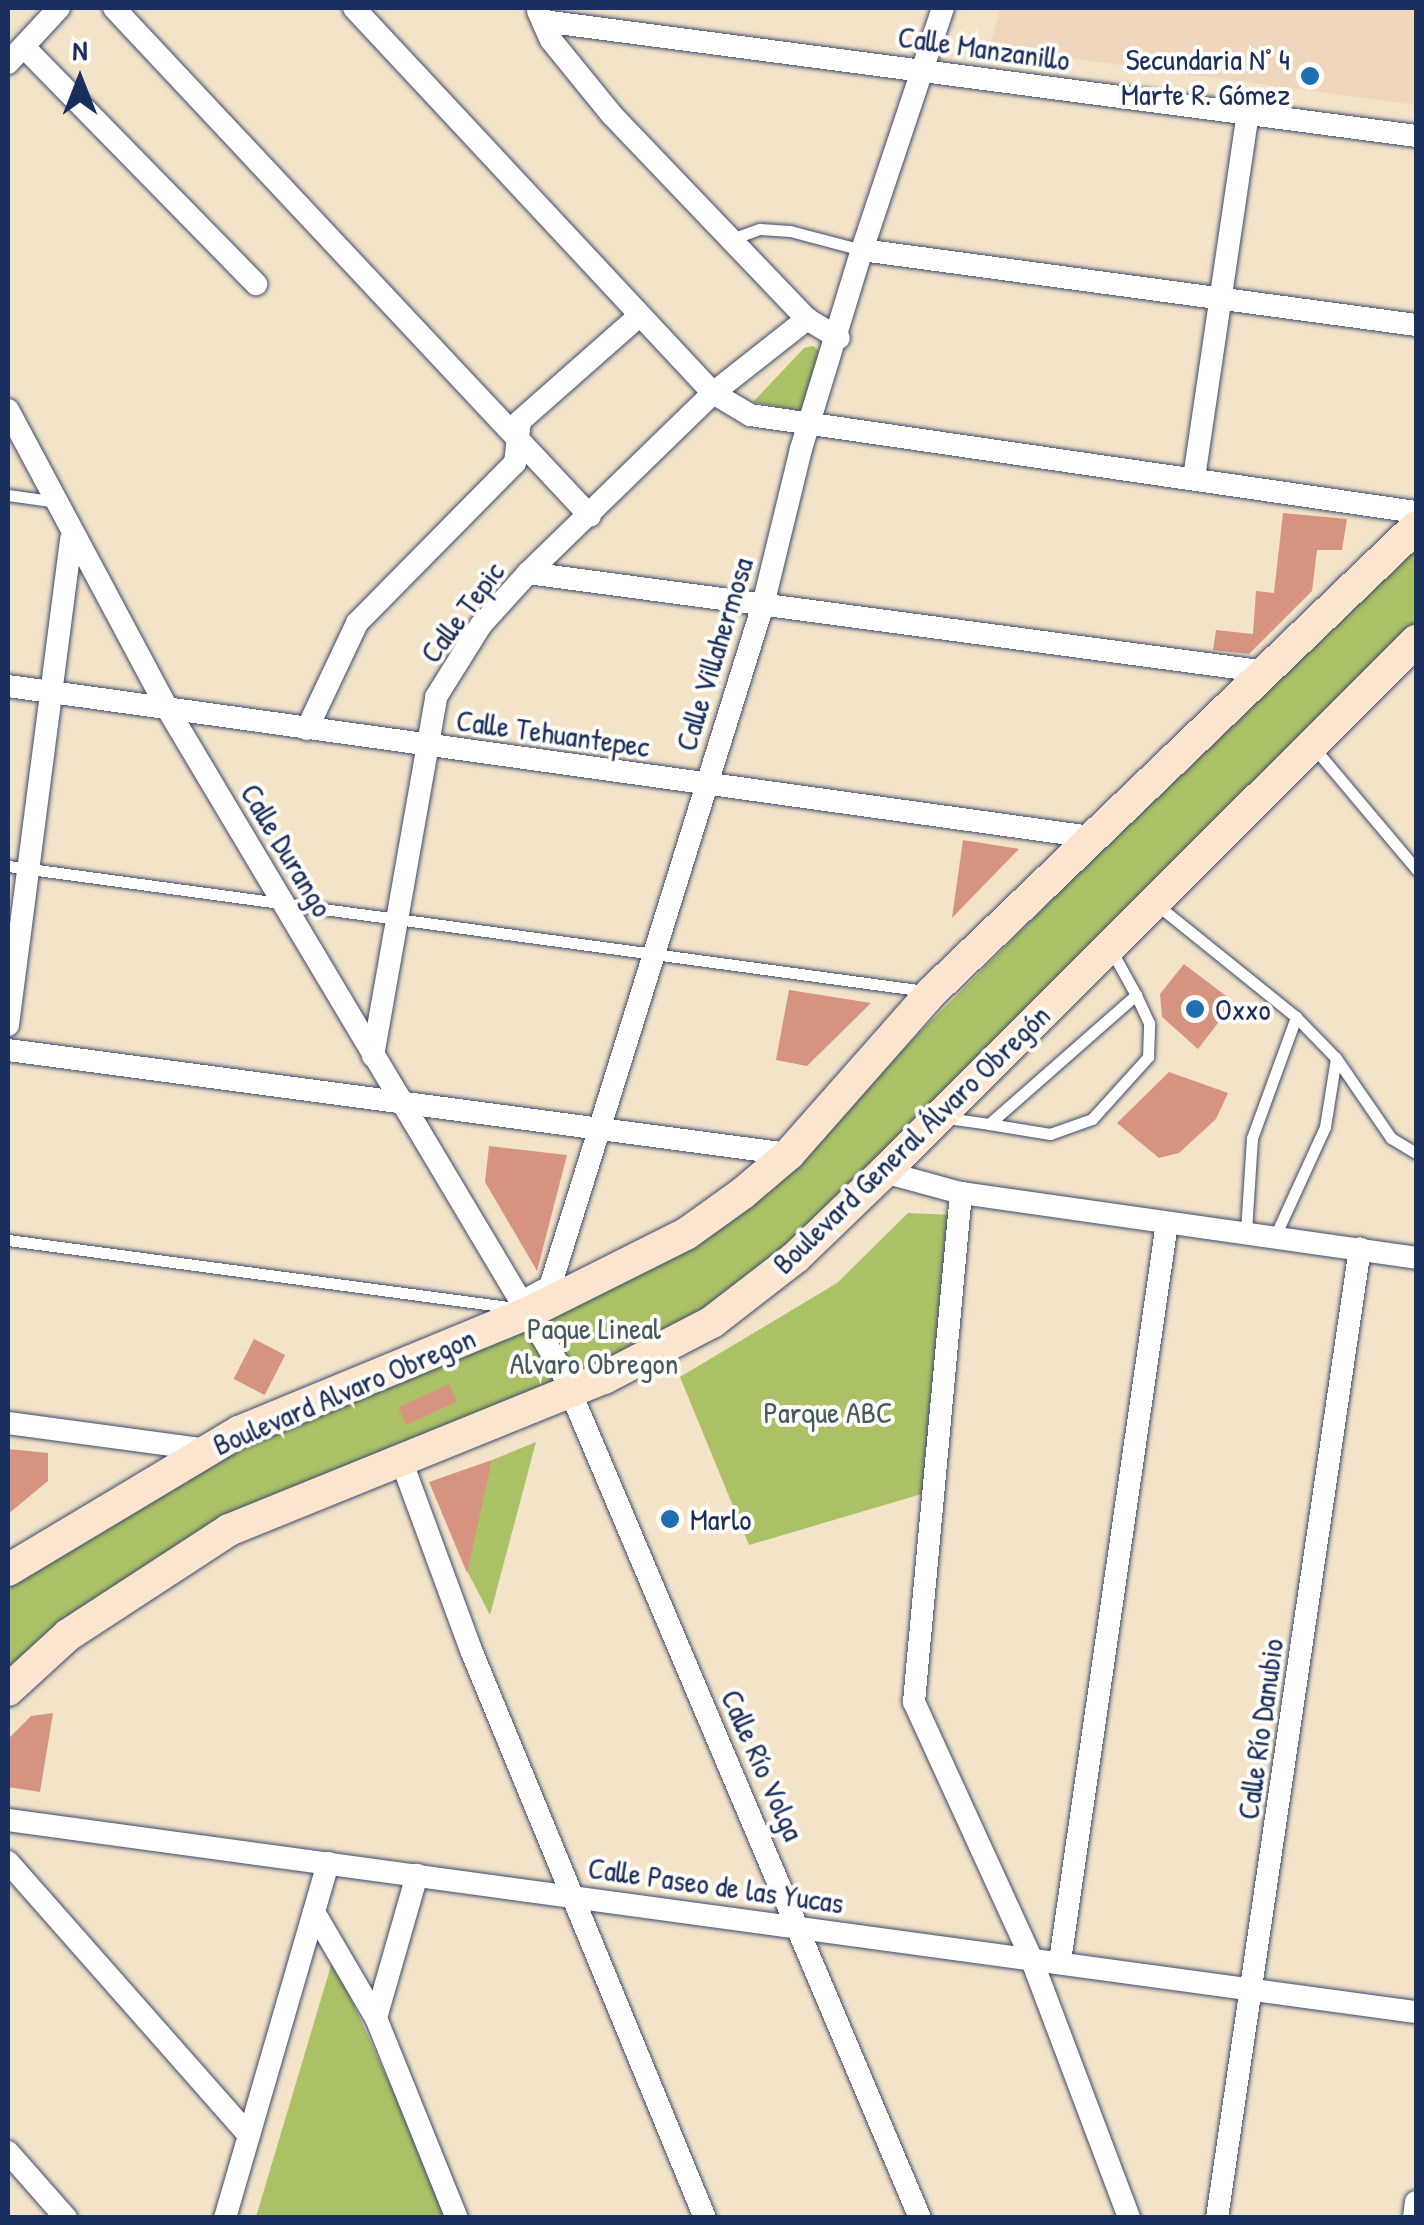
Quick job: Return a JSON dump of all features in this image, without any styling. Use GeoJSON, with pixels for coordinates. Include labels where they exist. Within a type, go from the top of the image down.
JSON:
{"type":"FeatureCollection","features":[{"type":"Feature","properties":{"kind":"main road"},"geometry":{"type":"LineString","coordinates":[[526,1307],[686,1234],[789,1154],[932,992],[1260,670],[1416,527]]}},
{"type":"Feature","properties":{"kind":"main road","name":"Boulevard General Álvaro Obregón"},"geometry":{"type":"LineString","coordinates":[[8,1690],[68,1635],[180,1558],[400,1457],[571,1392],[712,1322],[796,1257],[884,1172],[1309,742],[1416,640]]}},
{"type":"Feature","properties":{"kind":"main road","name":"Boulevard Alvaro Obregon"},"geometry":{"type":"LineString","coordinates":[[8,1570],[207,1450],[526,1307]]}},
{"type":"Feature","properties":{"kind":"street"},"geometry":{"type":"LineString","coordinates":[[59,8],[16,55],[256,284]]}},
{"type":"Feature","properties":{"kind":"street"},"geometry":{"type":"LineString","coordinates":[[114,8],[590,516]]}},
{"type":"Feature","properties":{"kind":"street"},"geometry":{"type":"LineString","coordinates":[[354,8],[713,393],[750,414],[1416,512]]}},
{"type":"Feature","properties":{"kind":"street","name":"Calle Villahermosa"},"geometry":{"type":"LineString","coordinates":[[526,1307],[550,1287],[763,605],[862,250],[943,8]]}},
{"type":"Feature","properties":{"kind":"street"},"geometry":{"type":"LineString","coordinates":[[540,14],[612,115],[807,319],[839,338]]}},
{"type":"Feature","properties":{"kind":"street","name":"Calle Manzanillo"},"geometry":{"type":"LineString","coordinates":[[540,14],[1416,136]]}},
{"type":"Feature","properties":{"kind":"street"},"geometry":{"type":"LineString","coordinates":[[1194,478],[1248,114]]}},
{"type":"Feature","properties":{"kind":"street"},"geometry":{"type":"LineString","coordinates":[[862,250],[1416,325]]}},
{"type":"Feature","properties":{"kind":"street"},"geometry":{"type":"LineString","coordinates":[[307,729],[356,623],[515,462],[520,421],[639,316]]}},
{"type":"Feature","properties":{"kind":"street","name":"Calle Tepic"},"geometry":{"type":"LineString","coordinates":[[374,1056],[436,697],[481,625],[528,574],[713,393],[807,319]]}},
{"type":"Feature","properties":{"kind":"street","name":"Calle Durango"},"geometry":{"type":"LineString","coordinates":[[8,410],[58,502],[72,539],[167,708],[526,1307]]}},
{"type":"Feature","properties":{"kind":"street"},"geometry":{"type":"LineString","coordinates":[[8,1025],[18,868],[51,692],[72,539]]}},
{"type":"Feature","properties":{"kind":"street"},"geometry":{"type":"LineString","coordinates":[[528,574],[1260,670]]}},
{"type":"Feature","properties":{"kind":"street","name":"Calle Tehuantepec"},"geometry":{"type":"LineString","coordinates":[[8,686],[1090,837]]}},
{"type":"Feature","properties":{"kind":"street"},"geometry":{"type":"LineString","coordinates":[[8,1050],[789,1154]]}},
{"type":"Feature","properties":{"kind":"street"},"geometry":{"type":"LineString","coordinates":[[884,1172],[962,1193],[1167,1223],[1276,1234],[1416,1258]]}},
{"type":"Feature","properties":{"kind":"street"},"geometry":{"type":"LineString","coordinates":[[962,1193],[914,1702],[1031,1958],[1129,2218]]}},
{"type":"Feature","properties":{"kind":"street"},"geometry":{"type":"LineString","coordinates":[[1060,1962],[1167,1223]]}},
{"type":"Feature","properties":{"kind":"street","name":"Calle Río Danubio"},"geometry":{"type":"LineString","coordinates":[[1217,2218],[1360,1248]]}},
{"type":"Feature","properties":{"kind":"street","name":"Calle Río Volga"},"geometry":{"type":"LineString","coordinates":[[526,1307],[571,1392],[801,1926],[920,2218]]}},
{"type":"Feature","properties":{"kind":"street"},"geometry":{"type":"LineString","coordinates":[[8,1423],[207,1450]]}},
{"type":"Feature","properties":{"kind":"street"},"geometry":{"type":"LineString","coordinates":[[400,1457],[570,1896],[706,2218]]}},
{"type":"Feature","properties":{"kind":"street","name":"Calle Paseo de las Yucas"},"geometry":{"type":"LineString","coordinates":[[8,1820],[1416,2012]]}},
{"type":"Feature","properties":{"kind":"street"},"geometry":{"type":"LineString","coordinates":[[8,1862],[249,2136]]}},
{"type":"Feature","properties":{"kind":"street"},"geometry":{"type":"LineString","coordinates":[[224,2218],[328,1863]]}},
{"type":"Feature","properties":{"kind":"street"},"geometry":{"type":"LineString","coordinates":[[376,2018],[417,1875]]}},
{"type":"Feature","properties":{"kind":"street"},"geometry":{"type":"LineString","coordinates":[[314,1912],[376,2018],[457,2218]]}},
{"type":"Feature","properties":{"kind":"street"},"geometry":{"type":"LineString","coordinates":[[8,2152],[66,2218]]}},
{"type":"Feature","properties":{"kind":"street"},"geometry":{"type":"LineString","coordinates":[[1414,2218],[1416,2202]]}},
{"type":"Feature","properties":{"kind":"lane"},"geometry":{"type":"LineString","coordinates":[[729,240],[760,229],[790,231],[862,250]]}},
{"type":"Feature","properties":{"kind":"lane"},"geometry":{"type":"LineString","coordinates":[[8,495],[58,502]]}},
{"type":"Feature","properties":{"kind":"lane"},"geometry":{"type":"LineString","coordinates":[[1309,742],[1416,870]]}},
{"type":"Feature","properties":{"kind":"lane"},"geometry":{"type":"LineString","coordinates":[[18,868],[932,992]]}},
{"type":"Feature","properties":{"kind":"lane"},"geometry":{"type":"LineString","coordinates":[[1152,902],[1296,1017],[1336,1058],[1392,1138],[1416,1153]]}},
{"type":"Feature","properties":{"kind":"lane"},"geometry":{"type":"LineString","coordinates":[[938,1117],[1050,1134],[1092,1119],[1148,1058],[1149,1023],[1108,944]]}},
{"type":"Feature","properties":{"kind":"lane"},"geometry":{"type":"LineString","coordinates":[[989,1124],[1136,995]]}},
{"type":"Feature","properties":{"kind":"lane"},"geometry":{"type":"LineString","coordinates":[[1246,1231],[1252,1138],[1296,1017]]}},
{"type":"Feature","properties":{"kind":"lane"},"geometry":{"type":"LineString","coordinates":[[1276,1234],[1325,1127],[1336,1058]]}},
{"type":"Feature","properties":{"kind":"lane"},"geometry":{"type":"LineString","coordinates":[[8,1240],[503,1309],[526,1307]]}},
{"type":"Feature","properties":{"kind":"shaded area","name":"Secundaria N° 4 Marte R. Gómez"},"geometry":{"type":"Polygon","coordinates":[[[1001,8],[1416,8],[1416,105],[989,47],[1001,8]]]}},
{"type":"Feature","properties":{"kind":"green space"},"geometry":{"type":"Polygon","coordinates":[[[813,346],[820,352],[807,412],[753,402],[804,348],[813,346]]]}},
{"type":"Feature","properties":{"kind":"green space","name":"Paque Lineal Alvaro Obregon"},"geometry":{"type":"Polygon","coordinates":[[[1416,546],[1416,653],[811,1261],[243,1538],[115,1616],[8,1709],[8,1584],[125,1498],[763,1190],[1135,816],[1416,546]]]}},
{"type":"Feature","properties":{"kind":"green space","name":"Parque ABC"},"geometry":{"type":"Polygon","coordinates":[[[908,1213],[952,1215],[925,1493],[749,1545],[680,1377],[837,1283],[908,1213]]]}},
{"type":"Feature","properties":{"kind":"green space"},"geometry":{"type":"Polygon","coordinates":[[[536,1442],[490,1615],[464,1565],[492,1460],[536,1442]]]}},
{"type":"Feature","properties":{"kind":"green space"},"geometry":{"type":"Polygon","coordinates":[[[333,1959],[450,2217],[256,2217],[333,1959]]]}},
{"type":"Feature","properties":{"kind":"building"},"geometry":{"type":"Polygon","coordinates":[[[1283,513],[1347,519],[1342,550],[1317,550],[1312,591],[1249,654],[1213,650],[1216,630],[1253,634],[1256,591],[1274,593],[1283,513]]]}},
{"type":"Feature","properties":{"kind":"building"},"geometry":{"type":"Polygon","coordinates":[[[963,840],[1019,849],[952,918],[963,840]]]}},
{"type":"Feature","properties":{"kind":"building","name":"Oxxo"},"geometry":{"type":"Polygon","coordinates":[[[1184,964],[1234,1002],[1198,1049],[1162,1017],[1160,994],[1184,964]]]}},
{"type":"Feature","properties":{"kind":"building"},"geometry":{"type":"Polygon","coordinates":[[[789,990],[871,1003],[807,1066],[776,1060],[789,990]]]}},
{"type":"Feature","properties":{"kind":"building"},"geometry":{"type":"Polygon","coordinates":[[[1169,1072],[1228,1093],[1216,1119],[1179,1153],[1159,1158],[1117,1123],[1169,1072]]]}},
{"type":"Feature","properties":{"kind":"building"},"geometry":{"type":"Polygon","coordinates":[[[489,1146],[567,1155],[537,1271],[485,1182],[489,1146]]]}},
{"type":"Feature","properties":{"kind":"building"},"geometry":{"type":"Polygon","coordinates":[[[254,1339],[285,1355],[265,1395],[234,1379],[254,1339]]]}},
{"type":"Feature","properties":{"kind":"building"},"geometry":{"type":"Polygon","coordinates":[[[449,1384],[457,1401],[406,1425],[398,1408],[449,1384]]]}},
{"type":"Feature","properties":{"kind":"building"},"geometry":{"type":"Polygon","coordinates":[[[8,1449],[48,1453],[48,1481],[8,1514],[8,1449]]]}},
{"type":"Feature","properties":{"kind":"building"},"geometry":{"type":"Polygon","coordinates":[[[492,1460],[467,1573],[429,1482],[492,1460]]]}},
{"type":"Feature","properties":{"kind":"building"},"geometry":{"type":"Polygon","coordinates":[[[53,1713],[40,1792],[8,1787],[8,1739],[31,1716],[53,1713]]]}},
{"type":"Feature","properties":{"kind":"place","name":"Secundaria N° 4 Marte R. Gómez"},"geometry":{"type":"Point","coordinates":[1310,76]}},
{"type":"Feature","properties":{"kind":"place","name":"Oxxo"},"geometry":{"type":"Point","coordinates":[1195,1009]}},
{"type":"Feature","properties":{"kind":"place","name":"Marlo"},"geometry":{"type":"Point","coordinates":[670,1519]}}]}
